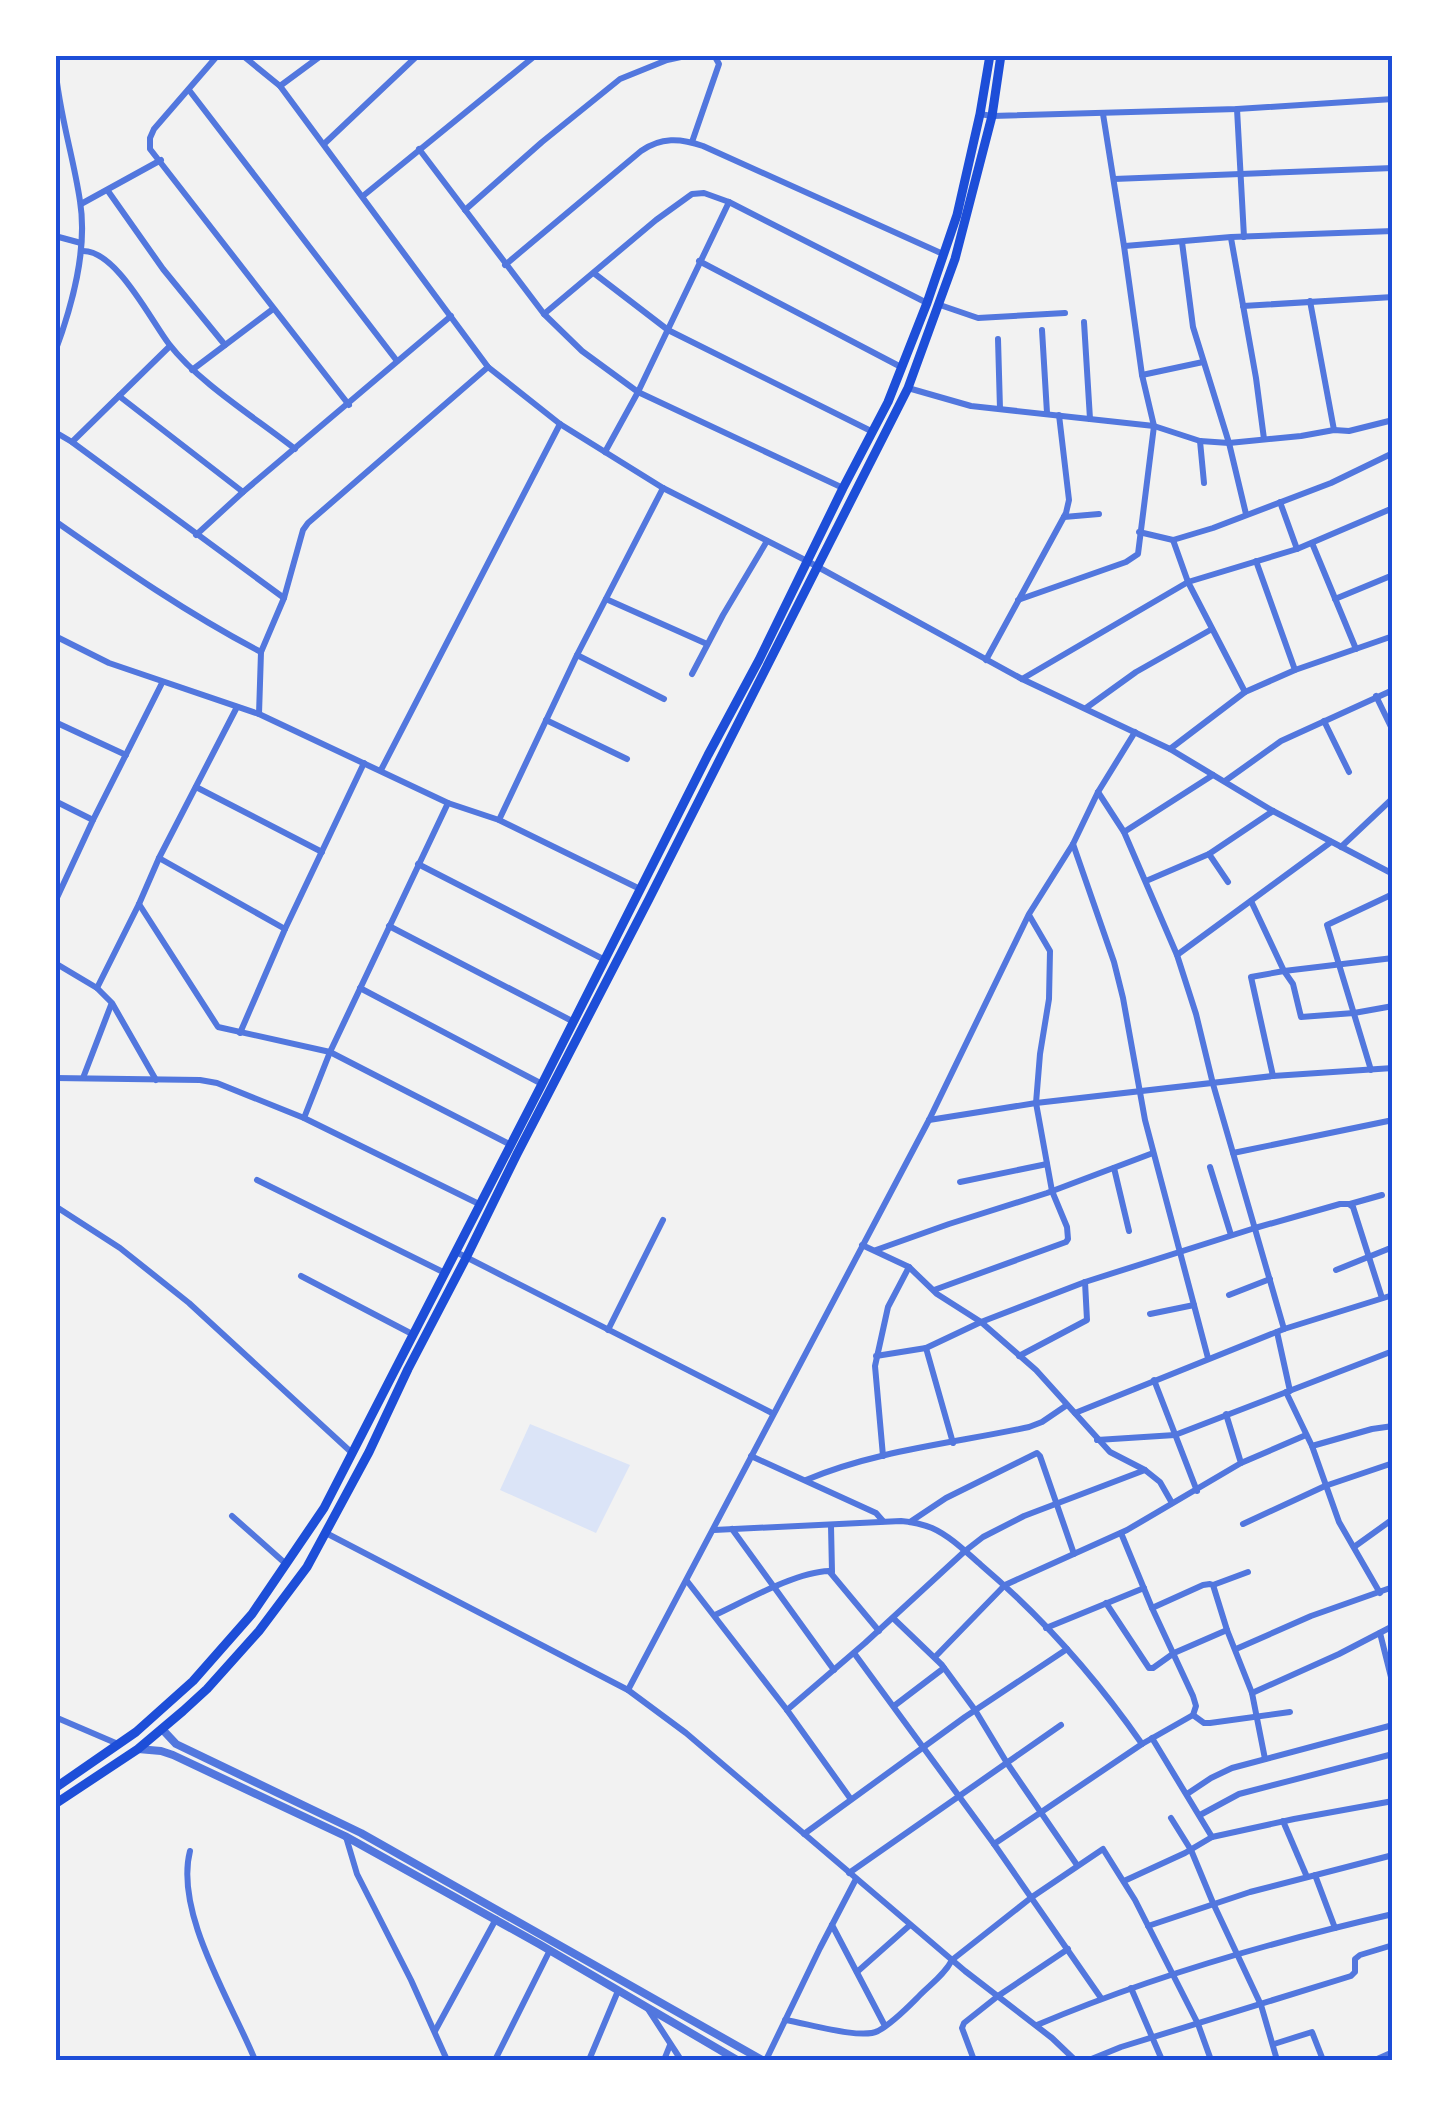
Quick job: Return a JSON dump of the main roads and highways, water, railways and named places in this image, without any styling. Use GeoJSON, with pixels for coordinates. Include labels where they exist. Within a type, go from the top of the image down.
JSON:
{"type":"FeatureCollection","features":[{"type":"Feature","properties":{"kind":"main road"},"geometry":{"type":"LineString","coordinates":[[55,1804],[138,1749],[207,1689],[259,1631],[307,1567],[369,1452],[508,1170],[617,962],[812,564],[842,488],[874,432],[927,303],[957,215],[990,55]]}},
{"type":"Feature","properties":{"kind":"main road"},"geometry":{"type":"LineString","coordinates":[[55,1788],[120,1744],[194,1681],[252,1614],[324,1508],[759,660],[908,388],[956,260],[992,116],[1001,55]]}},
{"type":"Feature","properties":{"kind":"main road"},"geometry":{"type":"LineString","coordinates":[[280,1574],[294,1585]]}}]}
